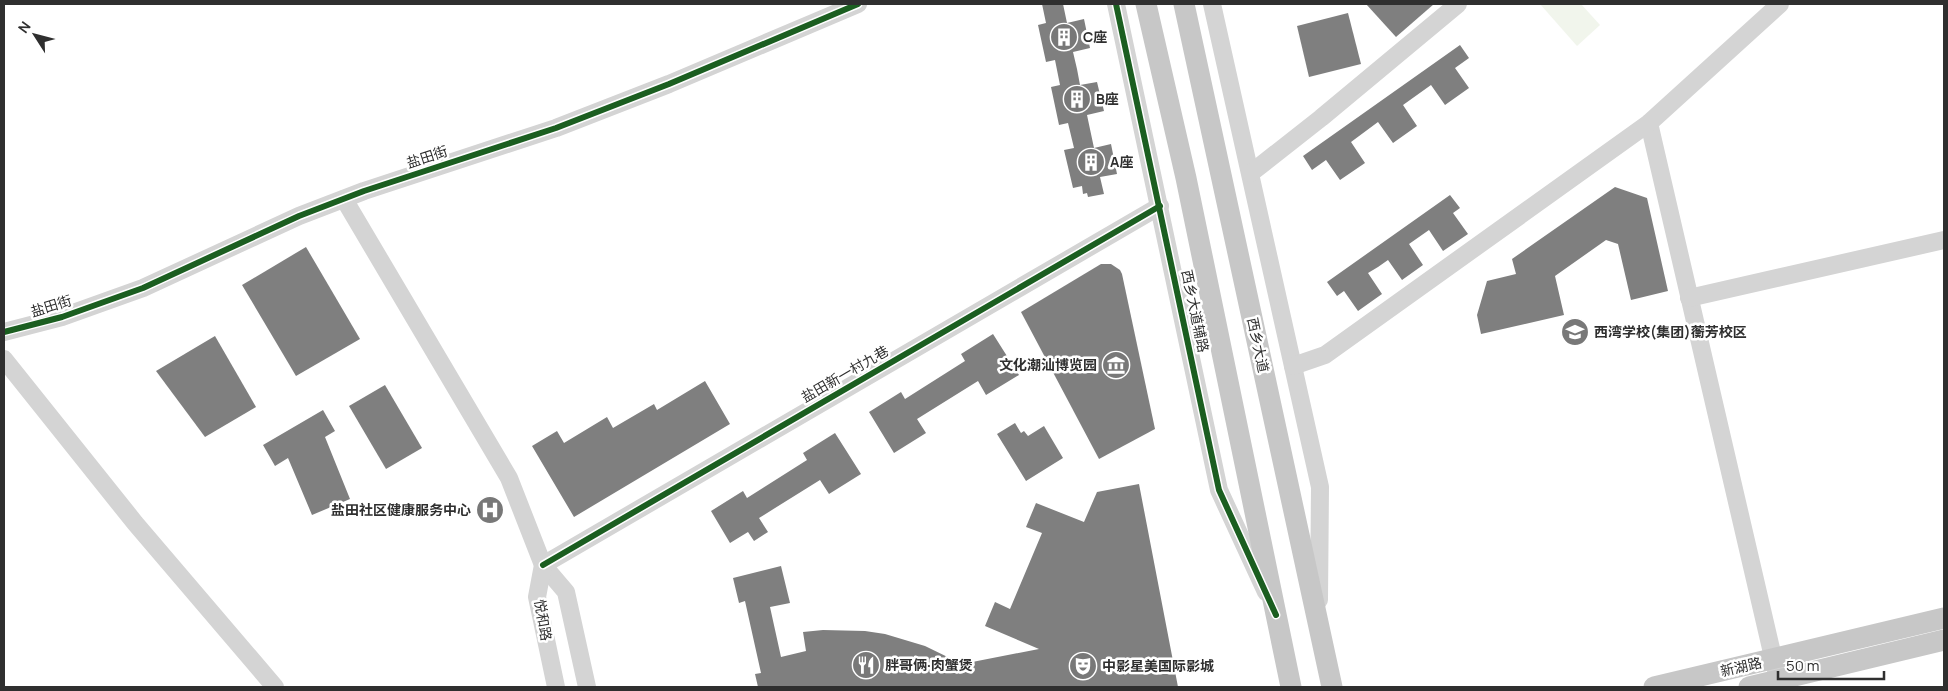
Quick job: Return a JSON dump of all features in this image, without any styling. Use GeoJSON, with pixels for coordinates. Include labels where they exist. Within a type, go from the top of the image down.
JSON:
{"type":"FeatureCollection","features":[{"type":"Feature","properties":{"kind":"main road"},"geometry":{"type":"LineString","coordinates":[[1146,4],[1188,188],[1291,687]]}},
{"type":"Feature","properties":{"kind":"main road","name":"西乡大道"},"geometry":{"type":"LineString","coordinates":[[1184,4],[1332,687]]}},
{"type":"Feature","properties":{"kind":"main road","name":"新湖路"},"geometry":{"type":"LineString","coordinates":[[1654,687],[1944,618]]}},
{"type":"Feature","properties":{"kind":"main road","name":"新湖路"},"geometry":{"type":"LineString","coordinates":[[1749,687],[1944,640]]}},
{"type":"Feature","properties":{"kind":"main road"},"geometry":{"type":"LineString","coordinates":[[1324,650],[1343,687]]}},
{"type":"Feature","properties":{"kind":"main road"},"geometry":{"type":"LineString","coordinates":[[1285,687],[1287,665]]}},
{"type":"Feature","properties":{"kind":"street","name":"盐田街"},"geometry":{"type":"LineString","coordinates":[[4,332],[62,317],[143,288],[299,216],[344,199],[556,128],[669,84],[858,4]]}},
{"type":"Feature","properties":{"kind":"street","name":"西乡大道辅路"},"geometry":{"type":"LineString","coordinates":[[1116,4],[1219,490],[1276,615]]}},
{"type":"Feature","properties":{"kind":"street"},"geometry":{"type":"LineString","coordinates":[[1212,4],[1320,487],[1318,623]]}},
{"type":"Feature","properties":{"kind":"street"},"geometry":{"type":"LineString","coordinates":[[1250,173],[1321,118],[1458,4]]}},
{"type":"Feature","properties":{"kind":"street"},"geometry":{"type":"LineString","coordinates":[[1293,366],[1325,355],[1648,123],[1780,4]]}},
{"type":"Feature","properties":{"kind":"street"},"geometry":{"type":"LineString","coordinates":[[1648,123],[1778,680]]}},
{"type":"Feature","properties":{"kind":"street"},"geometry":{"type":"LineString","coordinates":[[344,199],[509,478],[543,565]]}},
{"type":"Feature","properties":{"kind":"street","name":"盐田新一村九巷"},"geometry":{"type":"LineString","coordinates":[[543,565],[1160,206]]}},
{"type":"Feature","properties":{"kind":"street"},"geometry":{"type":"LineString","coordinates":[[1689,298],[1944,240]]}},
{"type":"Feature","properties":{"kind":"street"},"geometry":{"type":"LineString","coordinates":[[4,360],[135,523],[275,687]]}},
{"type":"Feature","properties":{"kind":"street","name":"悦和路"},"geometry":{"type":"LineString","coordinates":[[543,565],[537,597],[556,687]]}},
{"type":"Feature","properties":{"kind":"street","name":"悦和路"},"geometry":{"type":"LineString","coordinates":[[543,565],[566,592],[587,687]]}},
{"type":"Feature","properties":{"kind":"shaded area"},"geometry":{"type":"Polygon","coordinates":[[[1540,4],[1581,4],[1600,25],[1577,46],[1540,4]]]}},
{"type":"Feature","properties":{"kind":"building"},"geometry":{"type":"Polygon","coordinates":[[[1042,4],[1063,4],[1067,23],[1084,19],[1090,48],[1073,52],[1080,85],[1097,82],[1104,111],[1087,115],[1094,148],[1111,144],[1117,174],[1100,177],[1104,194],[1088,197],[1087,193],[1083,194],[1082,186],[1073,188],[1064,150],[1074,148],[1068,123],[1059,125],[1051,87],[1060,85],[1055,60],[1046,62],[1038,25],[1046,23],[1042,4]]]}},
{"type":"Feature","properties":{"kind":"building"},"geometry":{"type":"Polygon","coordinates":[[[1366,4],[1434,4],[1396,37],[1366,4]]]}},
{"type":"Feature","properties":{"kind":"building"},"geometry":{"type":"Polygon","coordinates":[[[1348,13],[1361,64],[1309,77],[1297,26],[1348,13]]]}},
{"type":"Feature","properties":{"kind":"building"},"geometry":{"type":"Polygon","coordinates":[[[1460,45],[1469,58],[1455,68],[1469,88],[1445,105],[1431,85],[1403,105],[1417,126],[1393,143],[1378,122],[1351,142],[1365,163],[1340,180],[1326,160],[1312,170],[1303,156],[1460,45]]]}},
{"type":"Feature","properties":{"kind":"building"},"geometry":{"type":"Polygon","coordinates":[[[1615,187],[1647,198],[1668,291],[1631,300],[1618,244],[1606,240],[1555,276],[1564,315],[1481,334],[1477,315],[1487,281],[1516,274],[1512,259],[1615,187]]]}},
{"type":"Feature","properties":{"kind":"building"},"geometry":{"type":"Polygon","coordinates":[[[1450,195],[1460,208],[1453,213],[1468,234],[1443,251],[1429,230],[1409,244],[1423,265],[1402,280],[1388,260],[1368,273],[1382,294],[1358,311],[1344,291],[1337,296],[1327,282],[1450,195]]]}},
{"type":"Feature","properties":{"kind":"building"},"geometry":{"type":"Polygon","coordinates":[[[306,247],[360,339],[296,376],[242,285],[306,247]]]}},
{"type":"Feature","properties":{"kind":"building"},"geometry":{"type":"Polygon","coordinates":[[[1101,264],[1111,264],[1120,270],[1122,274],[1155,429],[1099,459],[1021,312],[1101,264]]]}},
{"type":"Feature","properties":{"kind":"building"},"geometry":{"type":"Polygon","coordinates":[[[993,334],[1019,375],[986,395],[978,381],[917,419],[926,433],[894,453],[869,412],[901,392],[905,399],[965,361],[961,354],[993,334]]]}},
{"type":"Feature","properties":{"kind":"building"},"geometry":{"type":"Polygon","coordinates":[[[215,336],[256,407],[205,437],[156,371],[215,336]]]}},
{"type":"Feature","properties":{"kind":"building"},"geometry":{"type":"Polygon","coordinates":[[[705,381],[730,424],[574,517],[532,446],[557,431],[564,443],[607,417],[613,428],[654,404],[657,410],[705,381]]]}},
{"type":"Feature","properties":{"kind":"building"},"geometry":{"type":"Polygon","coordinates":[[[385,385],[422,448],[386,469],[349,406],[385,385]]]}},
{"type":"Feature","properties":{"kind":"building"},"geometry":{"type":"Polygon","coordinates":[[[323,410],[335,431],[325,437],[350,499],[312,515],[288,458],[275,466],[263,445],[323,410]]]}},
{"type":"Feature","properties":{"kind":"building"},"geometry":{"type":"Polygon","coordinates":[[[1015,423],[1021,433],[1024,431],[1028,436],[1044,426],[1063,458],[1026,481],[997,434],[1015,423]]]}},
{"type":"Feature","properties":{"kind":"building"},"geometry":{"type":"Polygon","coordinates":[[[835,433],[861,474],[829,494],[820,480],[759,518],[768,532],[754,541],[748,532],[730,543],[711,511],[743,491],[747,498],[807,460],[803,453],[835,433]]]}},
{"type":"Feature","properties":{"kind":"building"},"geometry":{"type":"Polygon","coordinates":[[[1139,484],[1178,687],[758,687],[755,674],[761,673],[745,601],[739,603],[733,578],[781,566],[790,603],[770,607],[781,657],[806,651],[803,632],[823,630],[865,631],[885,634],[925,646],[962,664],[1039,649],[985,626],[995,602],[1010,609],[1042,533],[1026,527],[1036,503],[1084,522],[1097,492],[1139,484]]]}},
{"type":"Feature","properties":{"kind":"cycle path"},"geometry":{"type":"LineString","coordinates":[[4,332],[62,317],[143,288],[299,216],[364,191],[556,128],[669,84],[858,4]]}},
{"type":"Feature","properties":{"kind":"cycle path"},"geometry":{"type":"LineString","coordinates":[[1116,4],[1219,490],[1276,615]]}},
{"type":"Feature","properties":{"kind":"cycle path"},"geometry":{"type":"LineString","coordinates":[[543,565],[1160,206]]}},
{"type":"Feature","properties":{"kind":"place","name":"C座"},"geometry":{"type":"Point","coordinates":[1064,37]}},
{"type":"Feature","properties":{"kind":"place","name":"B座"},"geometry":{"type":"Point","coordinates":[1077,99]}},
{"type":"Feature","properties":{"kind":"place","name":"A座"},"geometry":{"type":"Point","coordinates":[1091,162]}},
{"type":"Feature","properties":{"kind":"place","name":"西湾学校(集团)蘅芳校区"},"geometry":{"type":"Point","coordinates":[1575,332]}},
{"type":"Feature","properties":{"kind":"place","name":"文化潮汕博览园"},"geometry":{"type":"Point","coordinates":[1116,365]}},
{"type":"Feature","properties":{"kind":"place","name":"盐田社区健康服务中心"},"geometry":{"type":"Point","coordinates":[490,510]}},
{"type":"Feature","properties":{"kind":"place","name":"胖哥俩·肉蟹煲"},"geometry":{"type":"Point","coordinates":[866,665]}},
{"type":"Feature","properties":{"kind":"place","name":"中影星美国际影城"},"geometry":{"type":"Point","coordinates":[1083,666]}}]}
